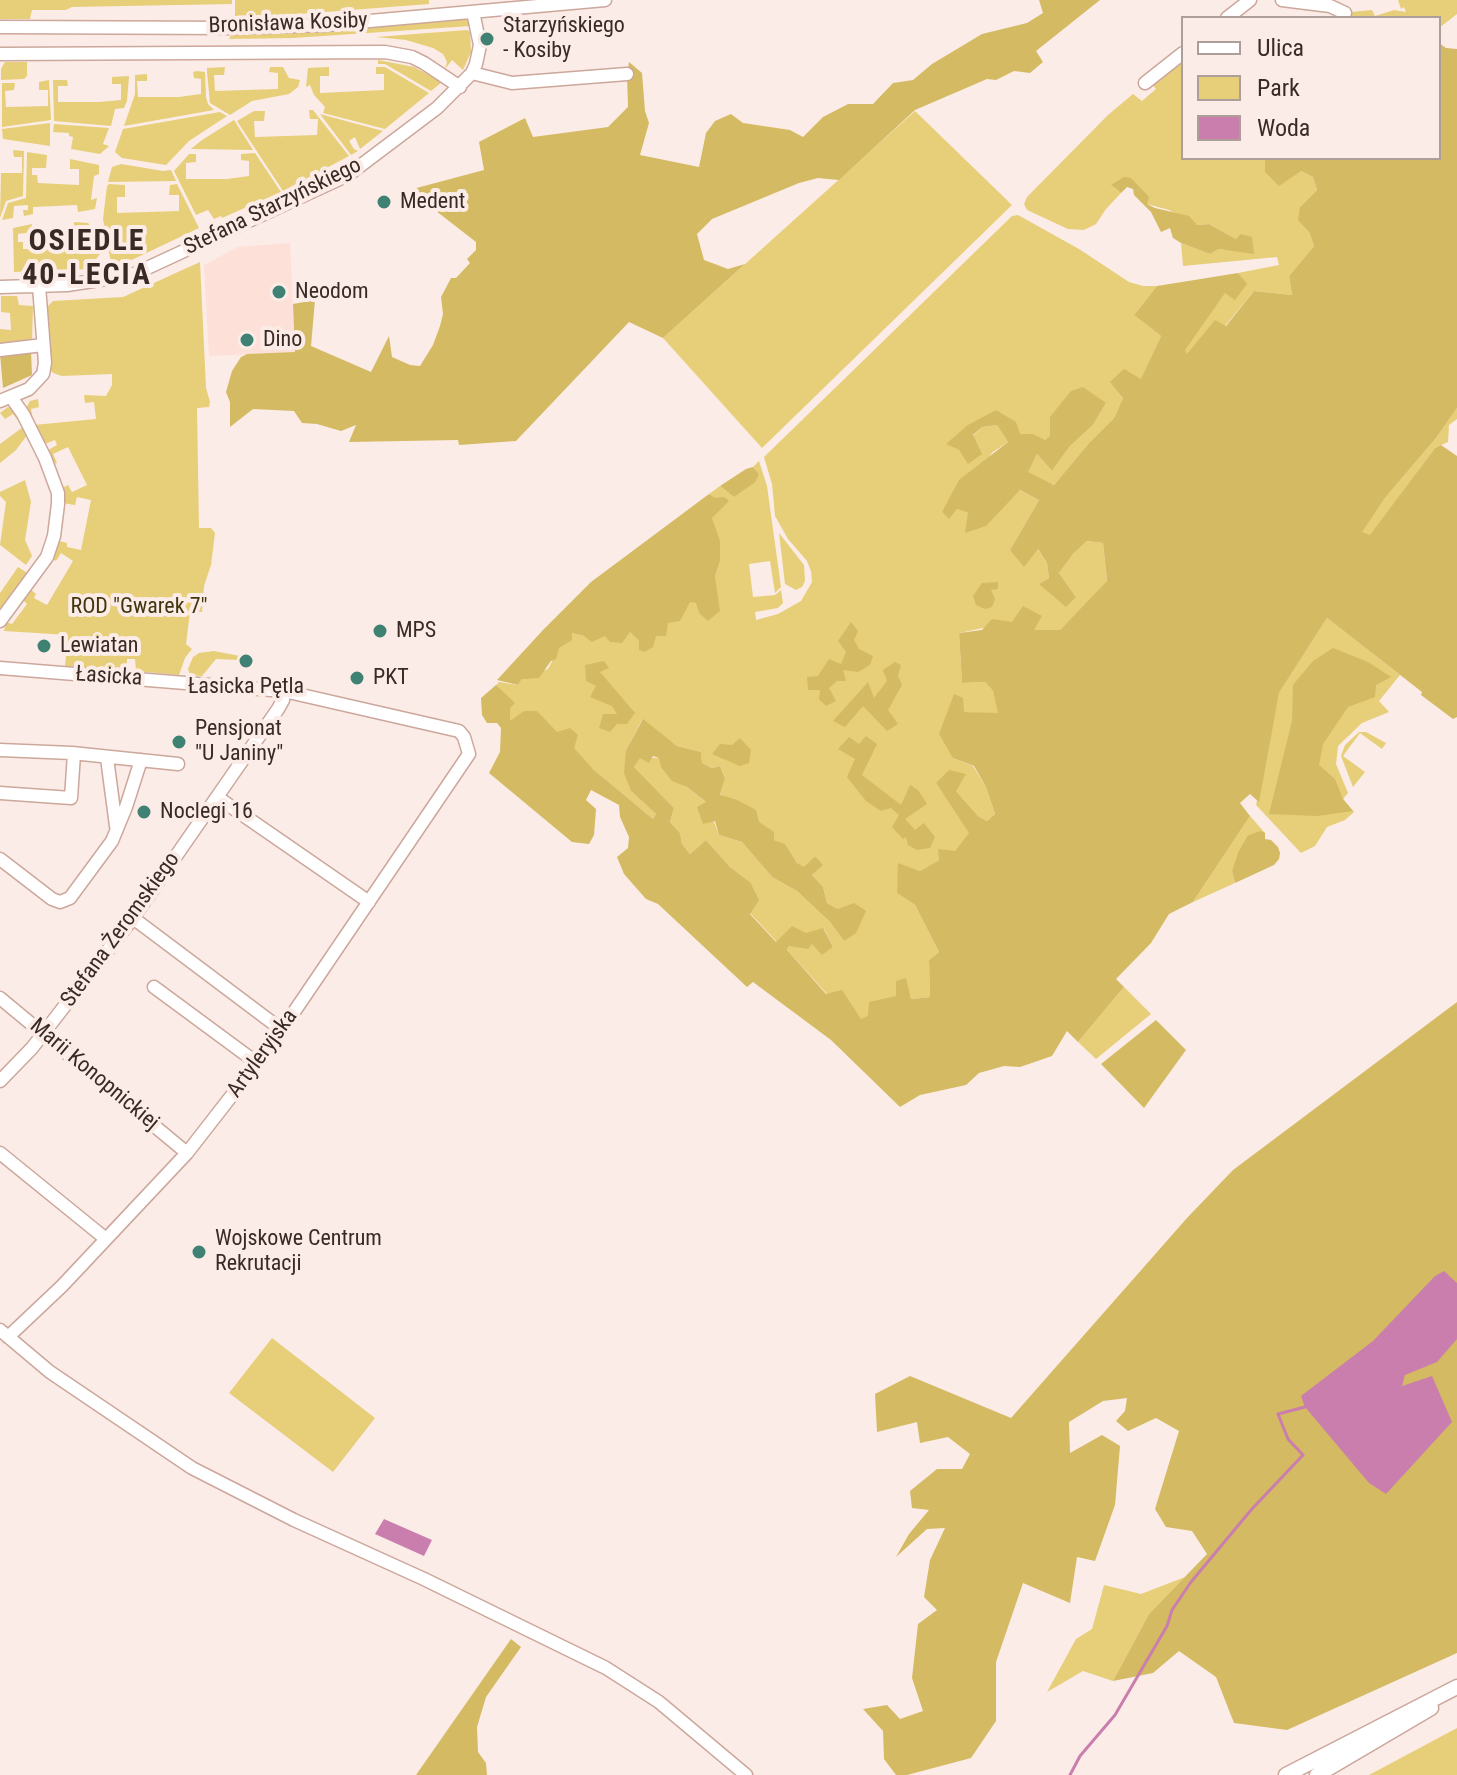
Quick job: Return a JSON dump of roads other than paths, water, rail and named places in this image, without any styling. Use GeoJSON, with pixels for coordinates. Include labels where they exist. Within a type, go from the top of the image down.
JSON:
{"type":"FeatureCollection","features":[{"type":"Feature","properties":{"kind":"main road"},"geometry":{"type":"LineString","coordinates":[[1286,1775],[1457,1689]]}},
{"type":"Feature","properties":{"kind":"main road"},"geometry":{"type":"LineString","coordinates":[[1317,1775],[1457,1689]]}},
{"type":"Feature","properties":{"kind":"street","name":"Bronisława Kosiby"},"geometry":{"type":"LineString","coordinates":[[0,27],[325,25],[473,12],[506,4],[605,0]]}},
{"type":"Feature","properties":{"kind":"street"},"geometry":{"type":"LineString","coordinates":[[1230,16],[1250,0]]}},
{"type":"Feature","properties":{"kind":"street"},"geometry":{"type":"LineString","coordinates":[[1282,0],[1330,6],[1345,13]]}},
{"type":"Feature","properties":{"kind":"street"},"geometry":{"type":"LineString","coordinates":[[473,12],[480,45],[472,73],[512,83],[627,74]]}},
{"type":"Feature","properties":{"kind":"street","name":"Bronisława Kosiby"},"geometry":{"type":"LineString","coordinates":[[0,54],[385,52],[412,57],[460,87]]}},
{"type":"Feature","properties":{"kind":"street"},"geometry":{"type":"LineString","coordinates":[[1145,83],[1181,55]]}},
{"type":"Feature","properties":{"kind":"street","name":"Stefana Starzyńskiego"},"geometry":{"type":"LineString","coordinates":[[0,287],[95,282],[132,275],[320,190],[369,161],[460,87],[472,73]]}},
{"type":"Feature","properties":{"kind":"street"},"geometry":{"type":"LineString","coordinates":[[0,621],[47,557],[54,536],[58,504],[53,480],[40,447],[6,399],[29,389],[41,378],[45,363],[39,286]]}},
{"type":"Feature","properties":{"kind":"street"},"geometry":{"type":"LineString","coordinates":[[0,350],[43,345]]}},
{"type":"Feature","properties":{"kind":"street","name":"Łasicka"},"geometry":{"type":"LineString","coordinates":[[0,668],[284,691]]}},
{"type":"Feature","properties":{"kind":"street","name":"Artyleryjska"},"geometry":{"type":"LineString","coordinates":[[4,1333],[106,1239],[187,1153],[282,1030],[469,754],[459,731],[284,691]]}},
{"type":"Feature","properties":{"kind":"street","name":"Stefana Żeromskiego"},"geometry":{"type":"LineString","coordinates":[[0,1081],[44,1033],[133,918],[278,709],[284,691]]}},
{"type":"Feature","properties":{"kind":"street"},"geometry":{"type":"LineString","coordinates":[[0,750],[178,764]]}},
{"type":"Feature","properties":{"kind":"street"},"geometry":{"type":"LineString","coordinates":[[0,793],[71,798],[74,754]]}},
{"type":"Feature","properties":{"kind":"street"},"geometry":{"type":"LineString","coordinates":[[107,758],[116,826]]}},
{"type":"Feature","properties":{"kind":"street"},"geometry":{"type":"LineString","coordinates":[[0,859],[52,899],[60,902],[70,898],[112,841],[141,760]]}},
{"type":"Feature","properties":{"kind":"street"},"geometry":{"type":"LineString","coordinates":[[217,797],[369,902]]}},
{"type":"Feature","properties":{"kind":"street"},"geometry":{"type":"LineString","coordinates":[[133,918],[282,1030]]}},
{"type":"Feature","properties":{"kind":"street"},"geometry":{"type":"LineString","coordinates":[[154,987],[257,1063]]}},
{"type":"Feature","properties":{"kind":"street","name":"Marii Konopnickiej"},"geometry":{"type":"LineString","coordinates":[[0,998],[187,1153]]}},
{"type":"Feature","properties":{"kind":"street"},"geometry":{"type":"LineString","coordinates":[[0,1153],[106,1239]]}},
{"type":"Feature","properties":{"kind":"street"},"geometry":{"type":"LineString","coordinates":[[4,1333],[50,1372],[192,1468],[294,1520],[424,1579],[606,1668],[659,1702],[746,1775]]}},
{"type":"Feature","properties":{"kind":"water"},"geometry":{"type":"Polygon","coordinates":[[[1444,1271],[1457,1283],[1457,1339],[1437,1362],[1405,1375],[1402,1386],[1432,1376],[1452,1422],[1386,1494],[1369,1483],[1305,1407],[1301,1396],[1373,1341],[1435,1276],[1444,1271]]]}},
{"type":"Feature","properties":{"kind":"water"},"geometry":{"type":"Polygon","coordinates":[[[384,1519],[432,1540],[424,1556],[375,1534],[384,1519]]]}},
{"type":"Feature","properties":{"kind":"waterway"},"geometry":{"type":"LineString","coordinates":[[1070,1775],[1080,1756],[1115,1715],[1167,1626],[1172,1610],[1191,1582],[1251,1510],[1303,1455],[1288,1439],[1278,1414],[1305,1407]]}},
{"type":"Feature","properties":{"kind":"place","name":"Starzyńskiego - Kosiby"},"geometry":{"type":"Point","coordinates":[487,39]}},
{"type":"Feature","properties":{"kind":"place","name":"Medent"},"geometry":{"type":"Point","coordinates":[384,202]}},
{"type":"Feature","properties":{"kind":"place","name":"Neodom"},"geometry":{"type":"Point","coordinates":[279,292]}},
{"type":"Feature","properties":{"kind":"place","name":"Dino"},"geometry":{"type":"Point","coordinates":[247,340]}},
{"type":"Feature","properties":{"kind":"place","name":"MPS"},"geometry":{"type":"Point","coordinates":[380,631]}},
{"type":"Feature","properties":{"kind":"place","name":"Lewiatan"},"geometry":{"type":"Point","coordinates":[44,646]}},
{"type":"Feature","properties":{"kind":"place","name":"Łasicka Pętla"},"geometry":{"type":"Point","coordinates":[246,661]}},
{"type":"Feature","properties":{"kind":"place","name":"PKT"},"geometry":{"type":"Point","coordinates":[357,678]}},
{"type":"Feature","properties":{"kind":"place","name":"Pensjonat \"U Janiny\""},"geometry":{"type":"Point","coordinates":[179,742]}},
{"type":"Feature","properties":{"kind":"place","name":"Noclegi 16"},"geometry":{"type":"Point","coordinates":[144,812]}},
{"type":"Feature","properties":{"kind":"place","name":"Wojskowe Centrum Rekrutacji"},"geometry":{"type":"Point","coordinates":[199,1252]}},
{"type":"Feature","properties":{"kind":"district","name":"OSIEDLE 40-LECIA"},"geometry":{"type":"Point","coordinates":[87,259]}},
{"type":"Feature","properties":{"kind":"park label","name":"ROD \"Gwarek 7\""},"geometry":{"type":"Point","coordinates":[139,607]}}]}
